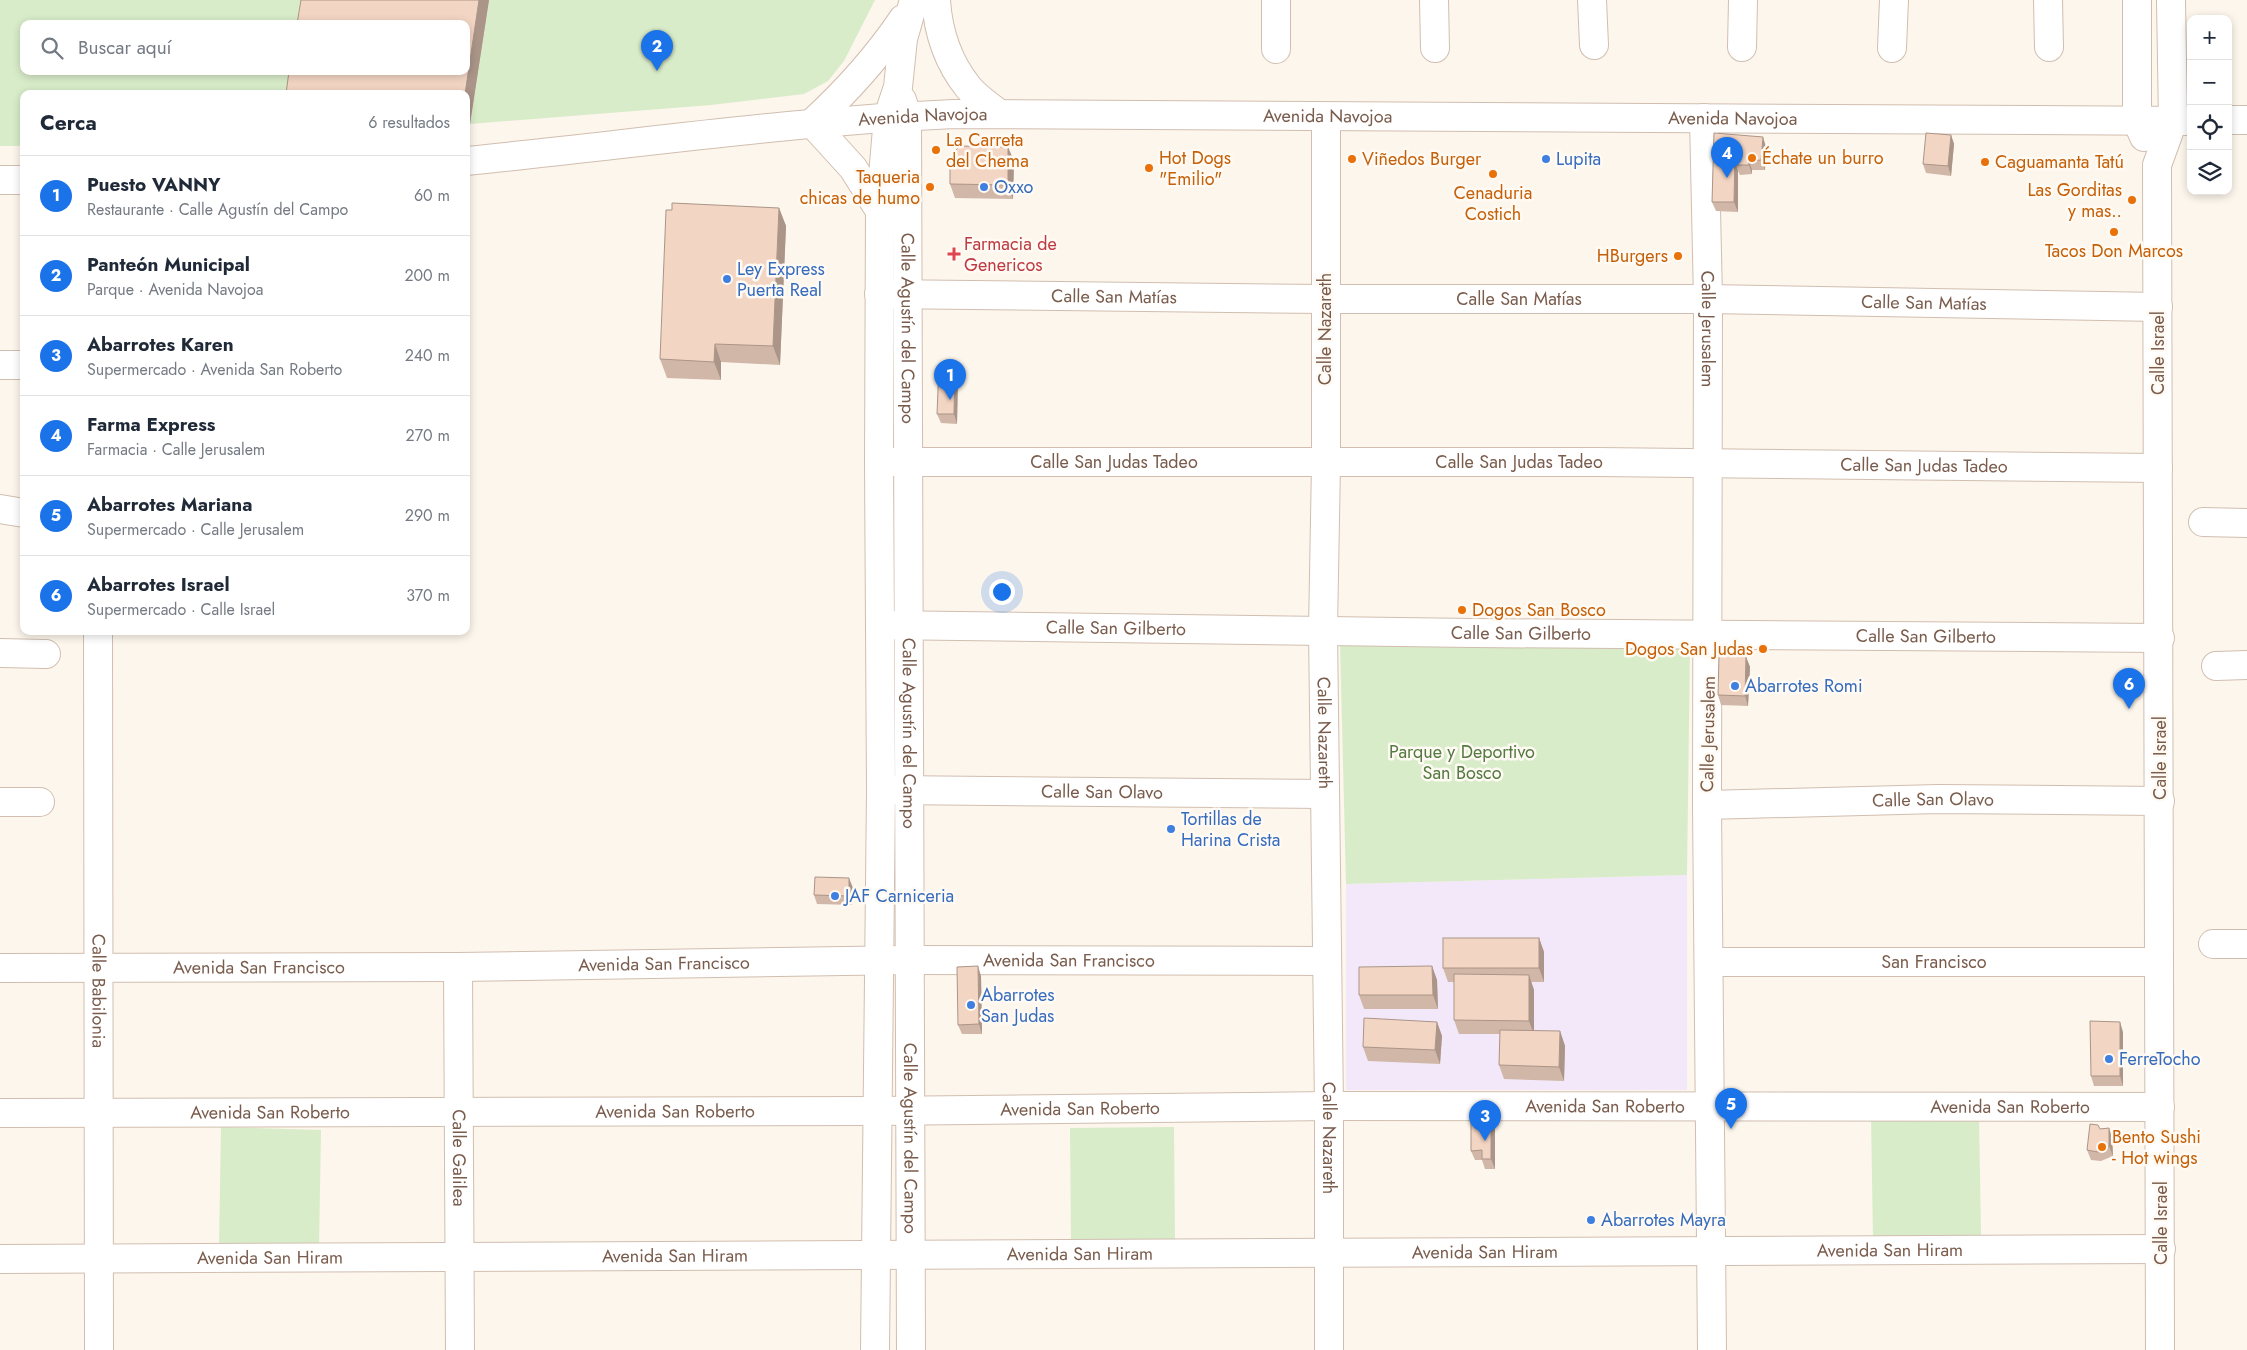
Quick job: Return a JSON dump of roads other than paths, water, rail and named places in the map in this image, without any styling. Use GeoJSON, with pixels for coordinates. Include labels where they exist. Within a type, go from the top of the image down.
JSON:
{"type":"FeatureCollection","features":[{"type":"Feature","properties":{"kind":"street"},"geometry":{"type":"LineString","coordinates":[[1276,0],[1276,49]]}},
{"type":"Feature","properties":{"kind":"street"},"geometry":{"type":"LineString","coordinates":[[1434,0],[1435,48]]}},
{"type":"Feature","properties":{"kind":"street"},"geometry":{"type":"LineString","coordinates":[[1592,0],[1594,45]]}},
{"type":"Feature","properties":{"kind":"street"},"geometry":{"type":"LineString","coordinates":[[1742,47],[1743,0]]}},
{"type":"Feature","properties":{"kind":"street"},"geometry":{"type":"LineString","coordinates":[[1892,48],[1894,0]]}},
{"type":"Feature","properties":{"kind":"street"},"geometry":{"type":"LineString","coordinates":[[2048,0],[2049,48]]}},
{"type":"Feature","properties":{"kind":"street"},"geometry":{"type":"LineString","coordinates":[[2137,0],[2137,121]]}},
{"type":"Feature","properties":{"kind":"street","name":"Calle Israel"},"geometry":{"type":"LineString","coordinates":[[2158,165],[2182,121],[2172,0]]}},
{"type":"Feature","properties":{"kind":"street"},"geometry":{"type":"LineString","coordinates":[[897,117],[903,39],[921,2]]}},
{"type":"Feature","properties":{"kind":"street"},"geometry":{"type":"LineString","coordinates":[[921,2],[937,18],[948,55],[969,88],[998,113]]}},
{"type":"Feature","properties":{"kind":"street"},"geometry":{"type":"LineString","coordinates":[[880,211],[853,168],[812,123],[841,97],[867,69],[921,2]]}},
{"type":"Feature","properties":{"kind":"street","name":"Avenida Navojoa"},"geometry":{"type":"LineString","coordinates":[[470,161],[694,138],[812,123],[998,113],[1326,117],[2182,121]]}},
{"type":"Feature","properties":{"kind":"street","name":"Calle Agustín del Campo"},"geometry":{"type":"LineString","coordinates":[[897,117],[880,211],[879,462],[908,789],[912,1110],[911,1350]]}},
{"type":"Feature","properties":{"kind":"street","name":"Calle Agustín del Campo"},"geometry":{"type":"LineString","coordinates":[[875,1350],[881,791],[909,461],[907,293],[897,117]]}},
{"type":"Feature","properties":{"kind":"street","name":"Calle Nazareth"},"geometry":{"type":"LineString","coordinates":[[1326,117],[1326,464],[1323,630],[1329,1106],[1329,1350]]}},
{"type":"Feature","properties":{"kind":"street","name":"Calle Jerusalem"},"geometry":{"type":"LineString","coordinates":[[1704,118],[1708,299],[1709,633],[1707,805],[1710,1106],[1709,1250],[1712,1350]]}},
{"type":"Feature","properties":{"kind":"street"},"geometry":{"type":"LineString","coordinates":[[2232,120],[2247,120]]}},
{"type":"Feature","properties":{"kind":"street","name":"Calle Israel"},"geometry":{"type":"LineString","coordinates":[[2137,121],[2158,165],[2160,1350]]}},
{"type":"Feature","properties":{"kind":"street"},"geometry":{"type":"LineString","coordinates":[[0,180],[20,180]]}},
{"type":"Feature","properties":{"kind":"street","name":"Calle San Matías"},"geometry":{"type":"LineString","coordinates":[[879,294],[1325,299],[1708,299],[2158,306]]}},
{"type":"Feature","properties":{"kind":"street"},"geometry":{"type":"LineString","coordinates":[[0,365],[20,366]]}},
{"type":"Feature","properties":{"kind":"street","name":"Calle San Judas Tadeo"},"geometry":{"type":"LineString","coordinates":[[879,462],[1708,463],[2158,468]]}},
{"type":"Feature","properties":{"kind":"street"},"geometry":{"type":"LineString","coordinates":[[0,509],[20,512]]}},
{"type":"Feature","properties":{"kind":"street"},"geometry":{"type":"LineString","coordinates":[[2203,522],[2247,523]]}},
{"type":"Feature","properties":{"kind":"street","name":"Calle San Gilberto"},"geometry":{"type":"LineString","coordinates":[[894,624],[2160,638]]}},
{"type":"Feature","properties":{"kind":"street","name":"Calle Babilonia"},"geometry":{"type":"LineString","coordinates":[[98,635],[99,1350]]}},
{"type":"Feature","properties":{"kind":"street"},"geometry":{"type":"LineString","coordinates":[[0,653],[46,654]]}},
{"type":"Feature","properties":{"kind":"street"},"geometry":{"type":"LineString","coordinates":[[2216,666],[2247,665]]}},
{"type":"Feature","properties":{"kind":"street","name":"Calle San Olavo"},"geometry":{"type":"LineString","coordinates":[[881,791],[908,789],[1325,794]]}},
{"type":"Feature","properties":{"kind":"street","name":"Calle San Olavo"},"geometry":{"type":"LineString","coordinates":[[1707,805],[1938,799],[2160,801]]}},
{"type":"Feature","properties":{"kind":"street"},"geometry":{"type":"LineString","coordinates":[[0,802],[40,802]]}},
{"type":"Feature","properties":{"kind":"street"},"geometry":{"type":"LineString","coordinates":[[2213,944],[2247,944]]}},
{"type":"Feature","properties":{"kind":"street","name":"Avenida San Francisco"},"geometry":{"type":"LineString","coordinates":[[0,968],[458,967],[878,960],[1326,962]]}},
{"type":"Feature","properties":{"kind":"street","name":"San Francisco"},"geometry":{"type":"LineString","coordinates":[[1709,962],[2159,962]]}},
{"type":"Feature","properties":{"kind":"street","name":"Calle Galilea"},"geometry":{"type":"LineString","coordinates":[[458,967],[461,1111],[460,1350]]}},
{"type":"Feature","properties":{"kind":"street","name":"Avenida San Roberto"},"geometry":{"type":"LineString","coordinates":[[0,1113],[912,1110],[1329,1106],[2160,1107]]}},
{"type":"Feature","properties":{"kind":"street","name":"Avenida San Hiram"},"geometry":{"type":"LineString","coordinates":[[0,1259],[2161,1249]]}},
{"type":"Feature","properties":{"kind":"place","name":"Panteón Municipal"},"geometry":{"type":"Point","coordinates":[657,71]}},
{"type":"Feature","properties":{"kind":"place","name":"La Carreta del Chema"},"geometry":{"type":"Point","coordinates":[936,150]}},
{"type":"Feature","properties":{"kind":"place","name":"Échate un burro"},"geometry":{"type":"Point","coordinates":[1752,158]}},
{"type":"Feature","properties":{"kind":"place","name":"Viñedos Burger"},"geometry":{"type":"Point","coordinates":[1352,159]}},
{"type":"Feature","properties":{"kind":"place","name":"Lupita"},"geometry":{"type":"Point","coordinates":[1546,159]}},
{"type":"Feature","properties":{"kind":"place","name":"Caguamanta Tatú"},"geometry":{"type":"Point","coordinates":[1985,162]}},
{"type":"Feature","properties":{"kind":"place","name":"Hot Dogs \"Emilio\""},"geometry":{"type":"Point","coordinates":[1149,168]}},
{"type":"Feature","properties":{"kind":"place","name":"Cenaduria Costich"},"geometry":{"type":"Point","coordinates":[1493,174]}},
{"type":"Feature","properties":{"kind":"place","name":"Farma Express"},"geometry":{"type":"Point","coordinates":[1727,178]}},
{"type":"Feature","properties":{"kind":"place","name":"Taqueria chicas de humo"},"geometry":{"type":"Point","coordinates":[930,187]}},
{"type":"Feature","properties":{"kind":"place","name":"Oxxo"},"geometry":{"type":"Point","coordinates":[984,187]}},
{"type":"Feature","properties":{"kind":"place","name":"Las Gorditas y mas.."},"geometry":{"type":"Point","coordinates":[2132,200]}},
{"type":"Feature","properties":{"kind":"place","name":"Tacos Don Marcos"},"geometry":{"type":"Point","coordinates":[2114,232]}},
{"type":"Feature","properties":{"kind":"place","name":"Farmacia de Genericos"},"geometry":{"type":"Point","coordinates":[954,254]}},
{"type":"Feature","properties":{"kind":"place","name":"HBurgers"},"geometry":{"type":"Point","coordinates":[1678,256]}},
{"type":"Feature","properties":{"kind":"place","name":"Ley Express Puerta Real"},"geometry":{"type":"Point","coordinates":[727,279]}},
{"type":"Feature","properties":{"kind":"place","name":"Puesto VANNY"},"geometry":{"type":"Point","coordinates":[950,400]}},
{"type":"Feature","properties":{"kind":"place","name":"Dogos San Bosco"},"geometry":{"type":"Point","coordinates":[1462,610]}},
{"type":"Feature","properties":{"kind":"place","name":"Dogos San Judas"},"geometry":{"type":"Point","coordinates":[1763,649]}},
{"type":"Feature","properties":{"kind":"place","name":"Abarrotes Romi"},"geometry":{"type":"Point","coordinates":[1735,686]}},
{"type":"Feature","properties":{"kind":"place","name":"Abarrotes Israel"},"geometry":{"type":"Point","coordinates":[2129,709]}},
{"type":"Feature","properties":{"kind":"place","name":"Tortillas de Harina Crista"},"geometry":{"type":"Point","coordinates":[1171,829]}},
{"type":"Feature","properties":{"kind":"place","name":"JAF Carniceria"},"geometry":{"type":"Point","coordinates":[835,896]}},
{"type":"Feature","properties":{"kind":"place","name":"Abarrotes San Judas"},"geometry":{"type":"Point","coordinates":[971,1005]}},
{"type":"Feature","properties":{"kind":"place","name":"FerreTocho"},"geometry":{"type":"Point","coordinates":[2109,1059]}},
{"type":"Feature","properties":{"kind":"place","name":"Abarrotes Mariana"},"geometry":{"type":"Point","coordinates":[1731,1129]}},
{"type":"Feature","properties":{"kind":"place","name":"Abarrotes Karen"},"geometry":{"type":"Point","coordinates":[1485,1141]}},
{"type":"Feature","properties":{"kind":"place","name":"Bento Sushi - Hot wings"},"geometry":{"type":"Point","coordinates":[2102,1147]}},
{"type":"Feature","properties":{"kind":"place","name":"Abarrotes Mayra"},"geometry":{"type":"Point","coordinates":[1591,1220]}},
{"type":"Feature","properties":{"kind":"park label","name":"Parque y Deportivo San Bosco"},"geometry":{"type":"Point","coordinates":[1462,762]}}]}
